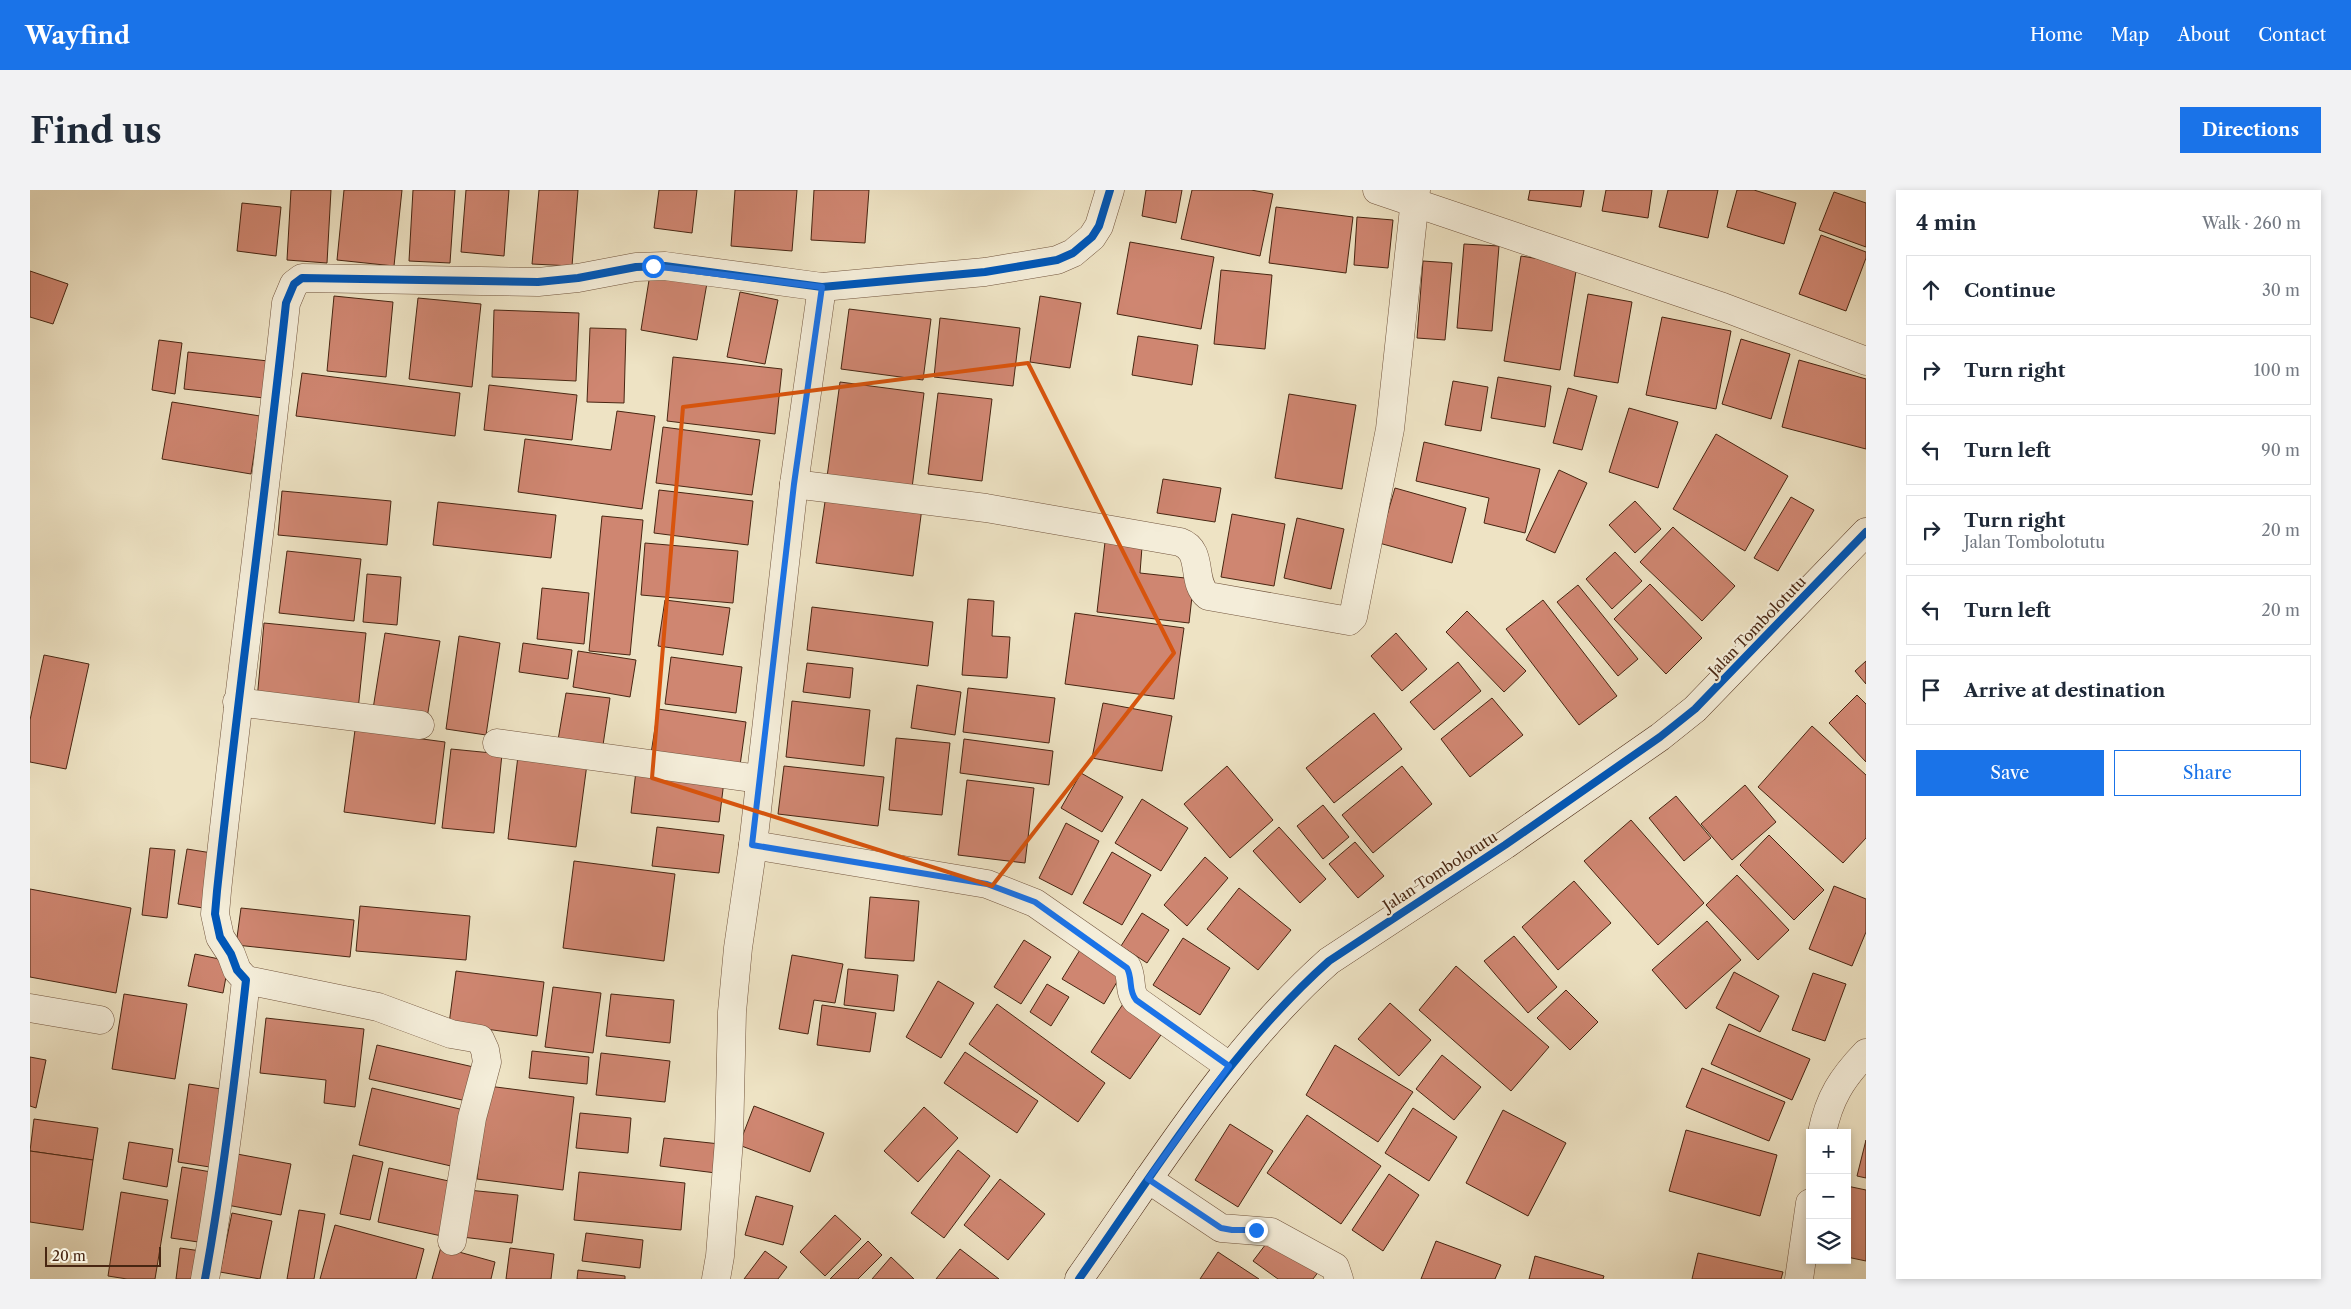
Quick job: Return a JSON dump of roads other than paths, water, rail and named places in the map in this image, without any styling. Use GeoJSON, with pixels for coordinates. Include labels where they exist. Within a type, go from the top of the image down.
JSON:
{"type":"FeatureCollection","features":[{"type":"Feature","properties":{"kind":"street"},"geometry":{"type":"LineString","coordinates":[[452,1241],[472,1118],[487,1062],[486,1050],[480,1039],[451,1034],[378,1007],[246,980],[237,970],[231,954],[220,937],[215,914],[237,702],[271,444],[286,303],[294,284],[302,278],[538,282],[578,278],[636,267],[665,266],[822,287],[985,272],[1057,260],[1073,253],[1092,237],[1099,226],[1110,190]]}},
{"type":"Feature","properties":{"kind":"street"},"geometry":{"type":"LineString","coordinates":[[1377,190],[1415,195],[1866,361]]}},
{"type":"Feature","properties":{"kind":"street"},"geometry":{"type":"LineString","coordinates":[[794,484],[986,508],[1180,542],[1188,545],[1192,550],[1201,586],[1208,596],[1348,621],[1353,616],[1390,429],[1415,195]]}},
{"type":"Feature","properties":{"kind":"street"},"geometry":{"type":"LineString","coordinates":[[716,1279],[720,1256],[729,1140],[732,1012],[738,948],[760,779],[794,484],[822,287]]}},
{"type":"Feature","properties":{"kind":"street","name":"Jalan Tombolotutu"},"geometry":{"type":"LineString","coordinates":[[1079,1279],[1229,1066],[1298,988],[1329,961],[1622,766],[1695,709],[1866,532]]}},
{"type":"Feature","properties":{"kind":"street"},"geometry":{"type":"LineString","coordinates":[[237,702],[420,725]]}},
{"type":"Feature","properties":{"kind":"street"},"geometry":{"type":"LineString","coordinates":[[497,742],[760,779]]}},
{"type":"Feature","properties":{"kind":"street"},"geometry":{"type":"LineString","coordinates":[[752,845],[987,884],[1035,902],[1127,968],[1130,974],[1131,991],[1136,1000],[1229,1066]]}},
{"type":"Feature","properties":{"kind":"street"},"geometry":{"type":"LineString","coordinates":[[205,1279],[219,1204],[239,1054],[246,980]]}},
{"type":"Feature","properties":{"kind":"street"},"geometry":{"type":"LineString","coordinates":[[30,1008],[100,1020]]}},
{"type":"Feature","properties":{"kind":"street"},"geometry":{"type":"LineString","coordinates":[[1823,1129],[1834,1094],[1846,1074],[1866,1053]]}},
{"type":"Feature","properties":{"kind":"street"},"geometry":{"type":"LineString","coordinates":[[1148,1179],[1221,1228],[1271,1232],[1335,1267],[1339,1279]]}},
{"type":"Feature","properties":{"kind":"street"},"geometry":{"type":"LineString","coordinates":[[1799,1279],[1808,1219]]}}]}
